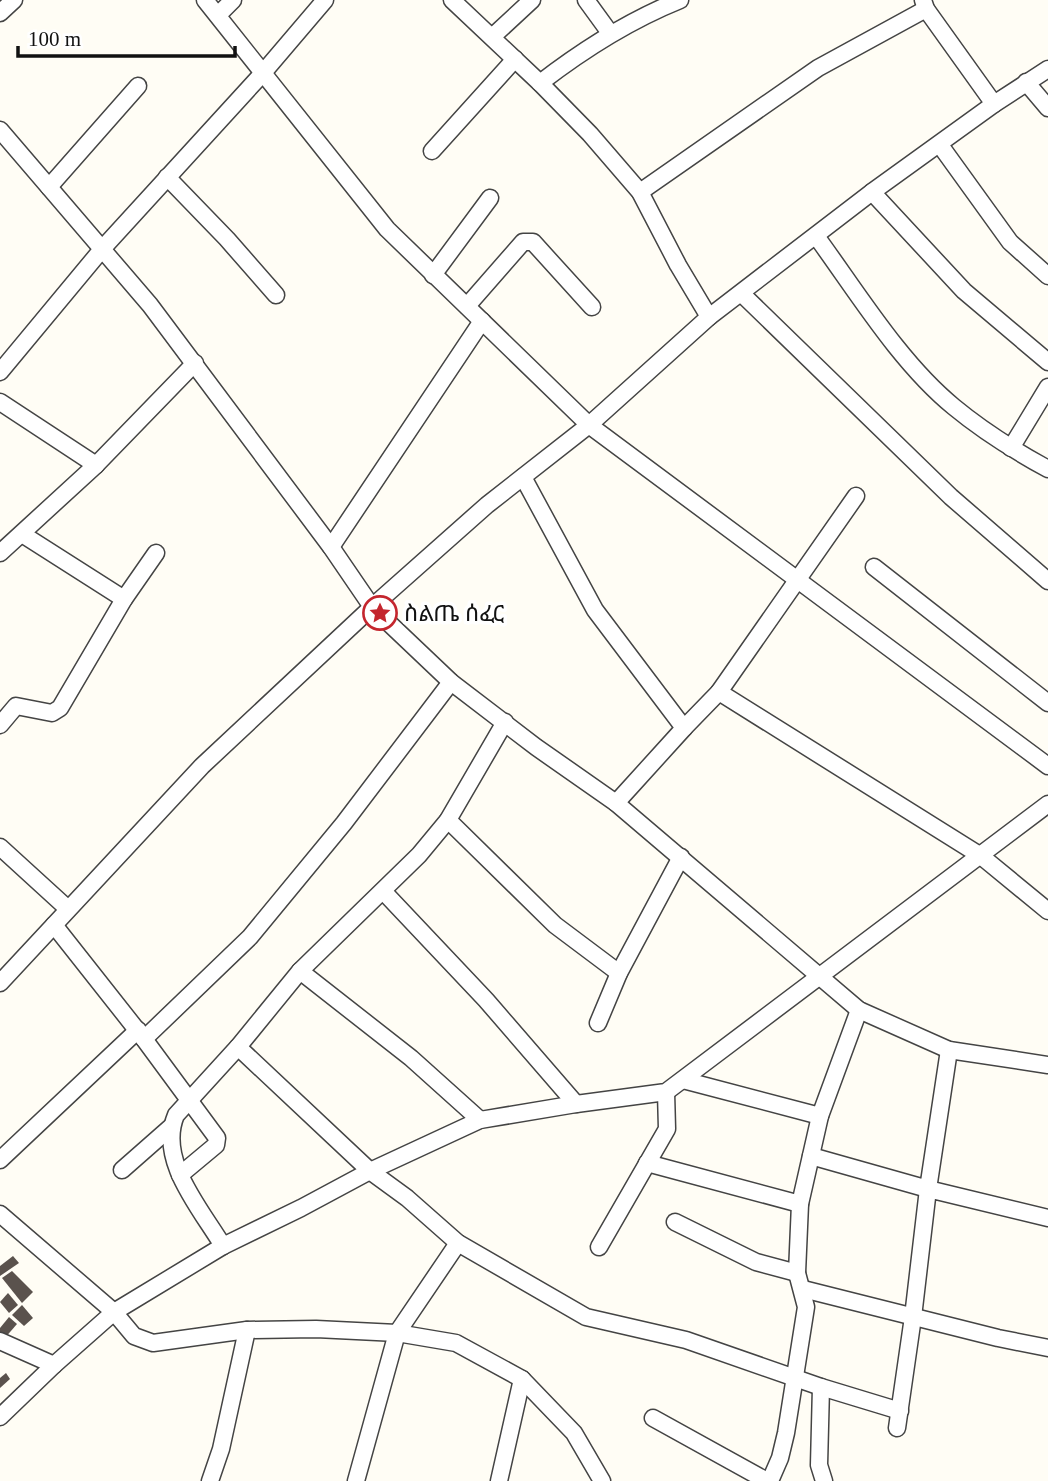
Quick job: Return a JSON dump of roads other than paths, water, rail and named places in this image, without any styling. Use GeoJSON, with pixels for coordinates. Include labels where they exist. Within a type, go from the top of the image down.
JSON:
{"type":"FeatureCollection","features":[{"type":"Feature","properties":{"kind":"street"},"geometry":{"type":"LineString","coordinates":[[0,13],[14,0]]}},
{"type":"Feature","properties":{"kind":"street"},"geometry":{"type":"LineString","coordinates":[[205,0],[387,229],[589,425],[1048,766]]}},
{"type":"Feature","properties":{"kind":"street"},"geometry":{"type":"LineString","coordinates":[[218,15],[233,0]]}},
{"type":"Feature","properties":{"kind":"street"},"geometry":{"type":"LineString","coordinates":[[0,372],[103,248],[262,74],[325,0]]}},
{"type":"Feature","properties":{"kind":"street"},"geometry":{"type":"LineString","coordinates":[[452,0],[590,134],[640,192],[709,317]]}},
{"type":"Feature","properties":{"kind":"street"},"geometry":{"type":"LineString","coordinates":[[492,37],[532,0]]}},
{"type":"Feature","properties":{"kind":"street"},"geometry":{"type":"LineString","coordinates":[[586,0],[610,33]]}},
{"type":"Feature","properties":{"kind":"street"},"geometry":{"type":"LineString","coordinates":[[540,83],[610,33],[680,0]]}},
{"type":"Feature","properties":{"kind":"street"},"geometry":{"type":"LineString","coordinates":[[640,192],[818,68],[924,5],[994,104]]}},
{"type":"Feature","properties":{"kind":"street"},"geometry":{"type":"LineString","coordinates":[[432,151],[515,59]]}},
{"type":"Feature","properties":{"kind":"street"},"geometry":{"type":"LineString","coordinates":[[0,983],[202,766],[372,607],[487,505],[589,425],[709,317],[872,192],[994,104],[1048,69]]}},
{"type":"Feature","properties":{"kind":"street"},"geometry":{"type":"LineString","coordinates":[[1026,82],[1048,108]]}},
{"type":"Feature","properties":{"kind":"street"},"geometry":{"type":"LineString","coordinates":[[49,187],[138,86]]}},
{"type":"Feature","properties":{"kind":"street"},"geometry":{"type":"LineString","coordinates":[[0,130],[150,305],[372,607],[451,682],[616,803],[859,1010],[949,1050],[1048,1065]]}},
{"type":"Feature","properties":{"kind":"street"},"geometry":{"type":"LineString","coordinates":[[940,145],[1010,242],[1048,276]]}},
{"type":"Feature","properties":{"kind":"street"},"geometry":{"type":"LineString","coordinates":[[167,177],[276,295]]}},
{"type":"Feature","properties":{"kind":"street"},"geometry":{"type":"LineString","coordinates":[[872,192],[964,291],[1048,362]]}},
{"type":"Feature","properties":{"kind":"street"},"geometry":{"type":"LineString","coordinates":[[433,275],[490,198]]}},
{"type":"Feature","properties":{"kind":"street"},"geometry":{"type":"LineString","coordinates":[[816,236],[909,362],[953,406],[1011,448],[1048,469]]}},
{"type":"Feature","properties":{"kind":"street"},"geometry":{"type":"LineString","coordinates":[[467,306],[523,242],[528,240],[533,242],[592,307]]}},
{"type":"Feature","properties":{"kind":"street"},"geometry":{"type":"LineString","coordinates":[[742,293],[951,497],[1048,581]]}},
{"type":"Feature","properties":{"kind":"street"},"geometry":{"type":"LineString","coordinates":[[331,548],[482,321]]}},
{"type":"Feature","properties":{"kind":"street"},"geometry":{"type":"LineString","coordinates":[[0,553],[96,465],[195,363]]}},
{"type":"Feature","properties":{"kind":"street"},"geometry":{"type":"LineString","coordinates":[[1011,448],[1048,387]]}},
{"type":"Feature","properties":{"kind":"street"},"geometry":{"type":"LineString","coordinates":[[0,402],[96,465]]}},
{"type":"Feature","properties":{"kind":"street"},"geometry":{"type":"LineString","coordinates":[[523,477],[595,611],[684,728]]}},
{"type":"Feature","properties":{"kind":"street"},"geometry":{"type":"LineString","coordinates":[[616,803],[719,692],[856,496]]}},
{"type":"Feature","properties":{"kind":"street"},"geometry":{"type":"LineString","coordinates":[[22,534],[124,599]]}},
{"type":"Feature","properties":{"kind":"street"},"geometry":{"type":"LineString","coordinates":[[0,725],[16,706],[52,712],[60,708],[124,599],[156,553]]}},
{"type":"Feature","properties":{"kind":"street"},"geometry":{"type":"LineString","coordinates":[[874,567],[1048,703]]}},
{"type":"Feature","properties":{"kind":"street"},"geometry":{"type":"LineString","coordinates":[[0,1160],[250,937],[344,824],[451,682]]}},
{"type":"Feature","properties":{"kind":"street"},"geometry":{"type":"LineString","coordinates":[[719,692],[981,856],[1048,911]]}},
{"type":"Feature","properties":{"kind":"street"},"geometry":{"type":"LineString","coordinates":[[223,1245],[180,1175],[174,1158],[172,1126],[176,1115],[238,1047],[300,971],[419,855],[448,820],[505,722]]}},
{"type":"Feature","properties":{"kind":"street"},"geometry":{"type":"LineString","coordinates":[[0,1417],[114,1312],[223,1245],[370,1171],[480,1120],[666,1092],[1048,804]]}},
{"type":"Feature","properties":{"kind":"street"},"geometry":{"type":"LineString","coordinates":[[448,820],[555,925],[619,972]]}},
{"type":"Feature","properties":{"kind":"street"},"geometry":{"type":"LineString","coordinates":[[0,847],[68,909]]}},
{"type":"Feature","properties":{"kind":"street"},"geometry":{"type":"LineString","coordinates":[[598,1023],[619,972],[681,857]]}},
{"type":"Feature","properties":{"kind":"street"},"geometry":{"type":"LineString","coordinates":[[383,891],[486,1000],[576,1104]]}},
{"type":"Feature","properties":{"kind":"street"},"geometry":{"type":"LineString","coordinates":[[54,925],[141,1034],[217,1138],[217,1142],[180,1175]]}},
{"type":"Feature","properties":{"kind":"street"},"geometry":{"type":"LineString","coordinates":[[300,971],[411,1058],[480,1120]]}},
{"type":"Feature","properties":{"kind":"street"},"geometry":{"type":"LineString","coordinates":[[653,1418],[768,1481],[780,1458],[806,1307],[797,1273],[800,1204],[820,1116],[859,1010]]}},
{"type":"Feature","properties":{"kind":"street"},"geometry":{"type":"LineString","coordinates":[[238,1047],[370,1171],[407,1198],[458,1243],[586,1317],[686,1340],[900,1411]]}},
{"type":"Feature","properties":{"kind":"street"},"geometry":{"type":"LineString","coordinates":[[897,1428],[949,1050]]}},
{"type":"Feature","properties":{"kind":"street"},"geometry":{"type":"LineString","coordinates":[[683,1080],[820,1116]]}},
{"type":"Feature","properties":{"kind":"street"},"geometry":{"type":"LineString","coordinates":[[599,1247],[667,1129],[666,1092]]}},
{"type":"Feature","properties":{"kind":"street"},"geometry":{"type":"LineString","coordinates":[[122,1170],[172,1126]]}},
{"type":"Feature","properties":{"kind":"street"},"geometry":{"type":"LineString","coordinates":[[811,1156],[928,1189],[1048,1218]]}},
{"type":"Feature","properties":{"kind":"street"},"geometry":{"type":"LineString","coordinates":[[647,1163],[800,1204]]}},
{"type":"Feature","properties":{"kind":"street"},"geometry":{"type":"LineString","coordinates":[[0,1214],[114,1312],[134,1336],[153,1343],[247,1330],[316,1329],[397,1333],[456,1343],[522,1379],[573,1433],[596,1477]]}},
{"type":"Feature","properties":{"kind":"street"},"geometry":{"type":"LineString","coordinates":[[675,1222],[756,1262],[797,1273]]}},
{"type":"Feature","properties":{"kind":"street"},"geometry":{"type":"LineString","coordinates":[[356,1481],[397,1333],[458,1243]]}},
{"type":"Feature","properties":{"kind":"street"},"geometry":{"type":"LineString","coordinates":[[803,1289],[1048,1348]]}},
{"type":"Feature","properties":{"kind":"street"},"geometry":{"type":"LineString","coordinates":[[210,1481],[247,1330]]}},
{"type":"Feature","properties":{"kind":"street"},"geometry":{"type":"LineString","coordinates":[[0,1341],[54,1365]]}},
{"type":"Feature","properties":{"kind":"street"},"geometry":{"type":"LineString","coordinates":[[499,1481],[522,1379]]}},
{"type":"Feature","properties":{"kind":"street"},"geometry":{"type":"LineString","coordinates":[[821,1387],[819,1465],[824,1481]]}},
{"type":"Feature","properties":{"kind":"place","name":"ስልጤ ሰፈር"},"geometry":{"type":"Point","coordinates":[380,613]}}]}
